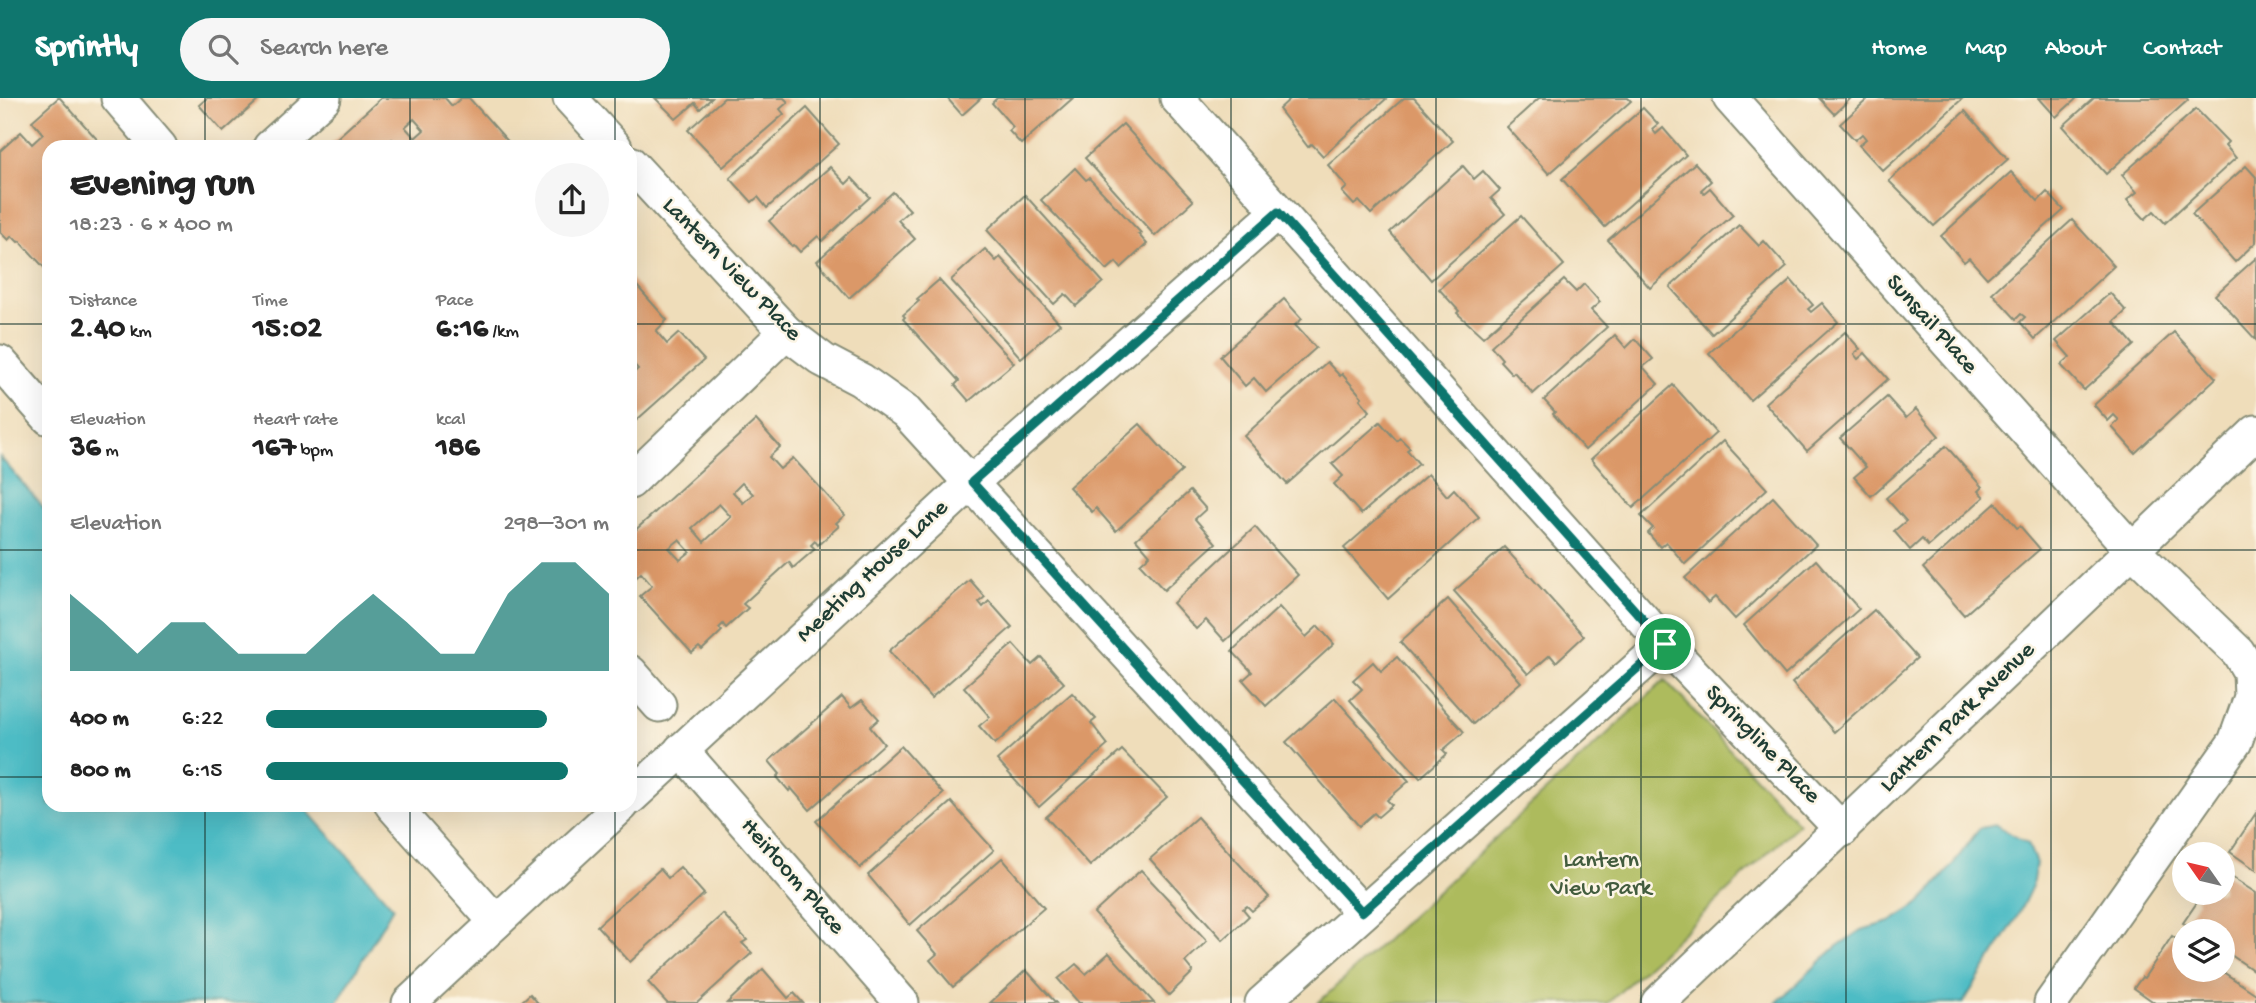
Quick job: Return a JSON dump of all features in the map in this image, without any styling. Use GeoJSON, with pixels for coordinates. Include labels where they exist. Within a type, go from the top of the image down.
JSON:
{"type":"FeatureCollection","features":[{"type":"Feature","properties":{"kind":"street"},"geometry":{"type":"LineString","coordinates":[[118,98],[154,140]]}},
{"type":"Feature","properties":{"kind":"street"},"geometry":{"type":"LineString","coordinates":[[278,140],[324,98]]}},
{"type":"Feature","properties":{"kind":"street"},"geometry":{"type":"LineString","coordinates":[[570,98],[609,140]]}},
{"type":"Feature","properties":{"kind":"street","name":"Springline Place"},"geometry":{"type":"LineString","coordinates":[[1177,98],[1665,644],[1842,830]]}},
{"type":"Feature","properties":{"kind":"street","name":"Sunsail Place"},"geometry":{"type":"LineString","coordinates":[[1730,98],[2133,551]]}},
{"type":"Feature","properties":{"kind":"street","name":"Lantern View Place"},"geometry":{"type":"LineString","coordinates":[[637,171],[786,332],[823,360],[862,380],[906,412],[1362,912]]}},
{"type":"Feature","properties":{"kind":"street","name":"Meeting House Lane"},"geometry":{"type":"LineString","coordinates":[[637,791],[972,482],[1278,212]]}},
{"type":"Feature","properties":{"kind":"street"},"geometry":{"type":"LineString","coordinates":[[637,475],[786,332]]}},
{"type":"Feature","properties":{"kind":"street"},"geometry":{"type":"LineString","coordinates":[[0,362],[42,410]]}},
{"type":"Feature","properties":{"kind":"street","name":"Lantern Park Avenue"},"geometry":{"type":"LineString","coordinates":[[1658,1003],[2256,432]]}},
{"type":"Feature","properties":{"kind":"street"},"geometry":{"type":"LineString","coordinates":[[2051,1003],[2235,742],[2251,697],[2250,672],[2238,652],[2133,551]]}},
{"type":"Feature","properties":{"kind":"street"},"geometry":{"type":"LineString","coordinates":[[1262,1003],[1665,644]]}},
{"type":"Feature","properties":{"kind":"street"},"geometry":{"type":"LineString","coordinates":[[637,680],[659,705]]}},
{"type":"Feature","properties":{"kind":"street","name":"Heirloom Place"},"geometry":{"type":"LineString","coordinates":[[681,750],[902,1003]]}},
{"type":"Feature","properties":{"kind":"street"},"geometry":{"type":"LineString","coordinates":[[398,812],[496,922]]}},
{"type":"Feature","properties":{"kind":"street"},"geometry":{"type":"LineString","coordinates":[[409,1003],[614,812]]}},
{"type":"Feature","properties":{"kind":"green space","name":"Lantern View Park"},"geometry":{"type":"Polygon","coordinates":[[[1665,680],[1799,824],[1608,1003],[1318,1003],[1665,680]]]}},
{"type":"Feature","properties":{"kind":"water"},"geometry":{"type":"Polygon","coordinates":[[[0,457],[42,506],[42,812],[309,812],[393,907],[337,1003],[0,1003],[0,457]]]}},
{"type":"Feature","properties":{"kind":"water"},"geometry":{"type":"Polygon","coordinates":[[[1996,825],[2028,844],[2036,863],[2032,886],[2016,919],[1963,1003],[1776,1003],[1836,947],[1861,930],[1890,922],[1920,903],[1980,828],[1996,825]]]}},
{"type":"Feature","properties":{"kind":"building"},"geometry":{"type":"Polygon","coordinates":[[[60,98],[98,140],[42,140],[42,265],[20,241],[12,236],[8,240],[0,232],[0,151],[21,132],[32,144],[43,134],[32,121],[60,98]]]}},
{"type":"Feature","properties":{"kind":"building"},"geometry":{"type":"Polygon","coordinates":[[[207,98],[261,98],[223,132],[199,105],[207,98]]]}},
{"type":"Feature","properties":{"kind":"building"},"geometry":{"type":"Polygon","coordinates":[[[381,98],[445,98],[452,106],[461,98],[469,98],[507,140],[393,140],[335,140],[381,98]],[[414,119],[405,127],[415,138],[424,130],[414,119]]]}},
{"type":"Feature","properties":{"kind":"building"},"geometry":{"type":"Polygon","coordinates":[[[655,98],[712,98],[700,109],[695,103],[676,119],[655,98]]]}},
{"type":"Feature","properties":{"kind":"building"},"geometry":{"type":"Polygon","coordinates":[[[724,98],[784,98],[788,102],[780,109],[784,114],[723,167],[688,130],[724,98]]]}},
{"type":"Feature","properties":{"kind":"building"},"geometry":{"type":"Polygon","coordinates":[[[947,98],[981,98],[962,115],[947,98]]]}},
{"type":"Feature","properties":{"kind":"building"},"geometry":{"type":"Polygon","coordinates":[[[997,98],[1073,98],[1021,144],[1009,131],[1013,127],[992,103],[997,98]]]}},
{"type":"Feature","properties":{"kind":"building"},"geometry":{"type":"Polygon","coordinates":[[[1291,98],[1387,98],[1323,156],[1312,144],[1308,147],[1279,109],[1291,98]]]}},
{"type":"Feature","properties":{"kind":"building"},"geometry":{"type":"Polygon","coordinates":[[[1404,98],[1414,98],[1453,141],[1371,214],[1359,201],[1354,205],[1342,192],[1347,187],[1328,165],[1404,98]]]}},
{"type":"Feature","properties":{"kind":"building"},"geometry":{"type":"Polygon","coordinates":[[[1539,98],[1628,98],[1631,101],[1549,174],[1507,127],[1539,98]]]}},
{"type":"Feature","properties":{"kind":"building"},"geometry":{"type":"Polygon","coordinates":[[[1819,98],[1851,98],[1834,114],[1819,98]]]}},
{"type":"Feature","properties":{"kind":"building"},"geometry":{"type":"Polygon","coordinates":[[[1869,98],[1963,98],[1883,171],[1859,145],[1866,139],[1862,134],[1855,140],[1840,124],[1869,98]]]}},
{"type":"Feature","properties":{"kind":"building"},"geometry":{"type":"Polygon","coordinates":[[[2039,98],[2077,98],[2056,117],[2039,98]]]}},
{"type":"Feature","properties":{"kind":"building"},"geometry":{"type":"Polygon","coordinates":[[[2094,98],[2188,100],[2106,174],[2063,126],[2094,98]]]}},
{"type":"Feature","properties":{"kind":"building"},"geometry":{"type":"Polygon","coordinates":[[[807,108],[839,144],[767,208],[758,197],[752,202],[730,178],[807,108]]]}},
{"type":"Feature","properties":{"kind":"building"},"geometry":{"type":"Polygon","coordinates":[[[1643,108],[1658,124],[1652,129],[1656,134],[1663,128],[1686,155],[1605,227],[1562,179],[1643,108]]]}},
{"type":"Feature","properties":{"kind":"building"},"geometry":{"type":"Polygon","coordinates":[[[2196,109],[2228,142],[2225,145],[2236,158],[2165,223],[2154,211],[2145,219],[2127,200],[2137,192],[2122,175],[2196,109]]]}},
{"type":"Feature","properties":{"kind":"building"},"geometry":{"type":"Polygon","coordinates":[[[1965,111],[2008,159],[1934,226],[1889,181],[1965,111]]]}},
{"type":"Feature","properties":{"kind":"building"},"geometry":{"type":"Polygon","coordinates":[[[1123,124],[1193,201],[1155,236],[1085,158],[1123,124]]]}},
{"type":"Feature","properties":{"kind":"building"},"geometry":{"type":"Polygon","coordinates":[[[1695,163],[1711,181],[1701,190],[1704,193],[1710,188],[1733,215],[1650,288],[1608,240],[1695,163]]]}},
{"type":"Feature","properties":{"kind":"building"},"geometry":{"type":"Polygon","coordinates":[[[1463,166],[1474,179],[1483,171],[1500,190],[1491,198],[1505,214],[1431,280],[1390,232],[1463,166]]]}},
{"type":"Feature","properties":{"kind":"building"},"geometry":{"type":"Polygon","coordinates":[[[2246,166],[2256,177],[2256,242],[2235,262],[2192,214],[2246,166]]]}},
{"type":"Feature","properties":{"kind":"building"},"geometry":{"type":"Polygon","coordinates":[[[830,167],[846,184],[852,178],[870,197],[822,241],[818,236],[800,252],[769,221],[830,167]]]}},
{"type":"Feature","properties":{"kind":"building"},"geometry":{"type":"Polygon","coordinates":[[[1075,168],[1086,180],[1089,178],[1141,233],[1138,234],[1147,244],[1121,268],[1116,262],[1107,270],[1041,200],[1075,168]]]}},
{"type":"Feature","properties":{"kind":"building"},"geometry":{"type":"Polygon","coordinates":[[[2011,172],[2038,201],[2047,192],[2064,210],[1987,278],[1969,258],[1964,262],[1941,236],[2011,172]]]}},
{"type":"Feature","properties":{"kind":"building"},"geometry":{"type":"Polygon","coordinates":[[[893,192],[910,210],[898,220],[915,239],[849,298],[817,261],[893,192]]]}},
{"type":"Feature","properties":{"kind":"building"},"geometry":{"type":"Polygon","coordinates":[[[1025,195],[1103,282],[1076,306],[1065,294],[1054,304],[987,230],[1025,195]]]}},
{"type":"Feature","properties":{"kind":"building"},"geometry":{"type":"Polygon","coordinates":[[[1521,216],[1564,265],[1483,337],[1457,313],[1459,311],[1439,289],[1521,216]]]}},
{"type":"Feature","properties":{"kind":"building"},"geometry":{"type":"Polygon","coordinates":[[[2072,220],[2114,266],[2035,339],[2020,322],[2025,317],[2021,314],[2016,319],[1992,293],[2072,220]]]}},
{"type":"Feature","properties":{"kind":"building"},"geometry":{"type":"Polygon","coordinates":[[[1739,225],[1759,246],[1764,241],[1787,267],[1712,334],[1670,287],[1739,225]]]}},
{"type":"Feature","properties":{"kind":"building"},"geometry":{"type":"Polygon","coordinates":[[[985,249],[996,261],[1000,257],[1060,324],[1021,358],[951,280],[985,249]]]}},
{"type":"Feature","properties":{"kind":"building"},"geometry":{"type":"Polygon","coordinates":[[[2256,258],[2256,340],[2215,295],[2256,258]]]}},
{"type":"Feature","properties":{"kind":"building"},"geometry":{"type":"Polygon","coordinates":[[[939,280],[1014,363],[969,401],[955,385],[959,381],[903,319],[903,315],[919,301],[917,299],[939,280]]]}},
{"type":"Feature","properties":{"kind":"building"},"geometry":{"type":"Polygon","coordinates":[[[1564,280],[1576,292],[1584,284],[1600,302],[1591,310],[1607,327],[1533,394],[1514,372],[1512,374],[1500,361],[1502,359],[1491,346],[1564,280]]]}},
{"type":"Feature","properties":{"kind":"building"},"geometry":{"type":"Polygon","coordinates":[[[1791,280],[1813,305],[1808,309],[1811,312],[1822,303],[1838,322],[1750,400],[1709,353],[1791,280]]]}},
{"type":"Feature","properties":{"kind":"building"},"geometry":{"type":"Polygon","coordinates":[[[637,286],[667,320],[656,331],[667,344],[679,333],[704,360],[637,420],[637,286]]]}},
{"type":"Feature","properties":{"kind":"building"},"geometry":{"type":"Polygon","coordinates":[[[2110,293],[2126,311],[2114,322],[2134,345],[2084,390],[2061,365],[2070,357],[2056,341],[2110,293]]]}},
{"type":"Feature","properties":{"kind":"building"},"geometry":{"type":"Polygon","coordinates":[[[1284,299],[1302,319],[1295,325],[1316,348],[1266,392],[1254,378],[1245,386],[1220,356],[1284,299]]]}},
{"type":"Feature","properties":{"kind":"building"},"geometry":{"type":"Polygon","coordinates":[[[1845,332],[1860,349],[1854,354],[1858,359],[1865,353],[1888,379],[1807,451],[1765,403],[1845,332]]]}},
{"type":"Feature","properties":{"kind":"building"},"geometry":{"type":"Polygon","coordinates":[[[2174,332],[2216,378],[2135,453],[2112,427],[2119,420],[2114,415],[2108,421],[2094,405],[2174,332]]]}},
{"type":"Feature","properties":{"kind":"building"},"geometry":{"type":"Polygon","coordinates":[[[1615,335],[1626,348],[1635,339],[1653,359],[1643,367],[1658,384],[1585,450],[1544,400],[1615,335]]]}},
{"type":"Feature","properties":{"kind":"building"},"geometry":{"type":"Polygon","coordinates":[[[1327,362],[1340,376],[1342,374],[1370,411],[1287,484],[1244,436],[1327,362]]]}},
{"type":"Feature","properties":{"kind":"building"},"geometry":{"type":"Polygon","coordinates":[[[1673,385],[1716,433],[1633,508],[1591,459],[1673,385]]]}},
{"type":"Feature","properties":{"kind":"building"},"geometry":{"type":"Polygon","coordinates":[[[1887,397],[1906,418],[1916,409],[1939,436],[1871,496],[1854,477],[1866,467],[1840,438],[1887,397]]]}},
{"type":"Feature","properties":{"kind":"building"},"geometry":{"type":"Polygon","coordinates":[[[756,420],[780,447],[769,457],[780,469],[793,458],[845,515],[836,523],[839,526],[818,545],[815,541],[811,545],[815,549],[793,568],[789,562],[743,604],[748,608],[726,628],[723,624],[719,628],[722,631],[702,650],[699,647],[692,653],[640,596],[652,586],[641,573],[637,577],[637,529],[756,420]],[[742,483],[733,492],[743,503],[753,494],[742,483]],[[719,504],[692,528],[704,542],[731,517],[719,504]],[[679,540],[669,548],[680,560],[690,552],[679,540]]]}},
{"type":"Feature","properties":{"kind":"building"},"geometry":{"type":"Polygon","coordinates":[[[1380,422],[1397,441],[1400,438],[1410,448],[1407,450],[1419,464],[1361,514],[1334,484],[1343,476],[1332,464],[1380,422]]]}},
{"type":"Feature","properties":{"kind":"building"},"geometry":{"type":"Polygon","coordinates":[[[1140,424],[1182,471],[1116,531],[1096,508],[1092,512],[1069,487],[1140,424]]]}},
{"type":"Feature","properties":{"kind":"building"},"geometry":{"type":"Polygon","coordinates":[[[1723,441],[1767,489],[1685,564],[1666,542],[1660,547],[1648,533],[1653,528],[1641,516],[1723,441]]]}},
{"type":"Feature","properties":{"kind":"building"},"geometry":{"type":"Polygon","coordinates":[[[1946,446],[1982,487],[1978,491],[1984,497],[1928,546],[1922,539],[1910,550],[1894,531],[1906,521],[1886,498],[1946,446]]]}},
{"type":"Feature","properties":{"kind":"building"},"geometry":{"type":"Polygon","coordinates":[[[1428,474],[1447,496],[1454,489],[1479,517],[1388,599],[1344,548],[1428,474]]]}},
{"type":"Feature","properties":{"kind":"building"},"geometry":{"type":"Polygon","coordinates":[[[1190,491],[1206,509],[1195,519],[1216,543],[1164,590],[1140,564],[1150,555],[1136,539],[1190,491]]]}},
{"type":"Feature","properties":{"kind":"building"},"geometry":{"type":"Polygon","coordinates":[[[1773,497],[1816,545],[1735,619],[1715,597],[1708,603],[1685,578],[1773,497]]]}},
{"type":"Feature","properties":{"kind":"building"},"geometry":{"type":"Polygon","coordinates":[[[1996,503],[2017,528],[2020,526],[2040,549],[1964,615],[1923,568],[1996,503]]]}},
{"type":"Feature","properties":{"kind":"building"},"geometry":{"type":"Polygon","coordinates":[[[1255,527],[1298,575],[1225,641],[1206,620],[1196,629],[1173,603],[1255,527]]]}},
{"type":"Feature","properties":{"kind":"building"},"geometry":{"type":"Polygon","coordinates":[[[1504,547],[1584,636],[1556,662],[1550,655],[1528,674],[1454,591],[1504,547]]]}},
{"type":"Feature","properties":{"kind":"building"},"geometry":{"type":"Polygon","coordinates":[[[1816,560],[1859,609],[1785,675],[1744,625],[1816,560]]]}},
{"type":"Feature","properties":{"kind":"building"},"geometry":{"type":"Polygon","coordinates":[[[970,580],[985,597],[979,602],[983,607],[989,601],[1012,627],[931,698],[889,651],[970,580]]]}},
{"type":"Feature","properties":{"kind":"building"},"geometry":{"type":"Polygon","coordinates":[[[1448,599],[1521,682],[1473,724],[1400,642],[1448,599]]]}},
{"type":"Feature","properties":{"kind":"building"},"geometry":{"type":"Polygon","coordinates":[[[1279,607],[1306,637],[1318,626],[1334,644],[1266,706],[1243,680],[1252,672],[1232,651],[1279,607]]]}},
{"type":"Feature","properties":{"kind":"building"},"geometry":{"type":"Polygon","coordinates":[[[1874,610],[1917,658],[1834,732],[1792,683],[1874,610]]]}},
{"type":"Feature","properties":{"kind":"building"},"geometry":{"type":"Polygon","coordinates":[[[1013,644],[1032,665],[1041,657],[1064,683],[995,744],[979,726],[990,717],[964,687],[1013,644]]]}},
{"type":"Feature","properties":{"kind":"building"},"geometry":{"type":"Polygon","coordinates":[[[1397,657],[1464,732],[1443,750],[1447,754],[1420,778],[1350,700],[1362,689],[1353,680],[1373,662],[1381,671],[1397,657]]]}},
{"type":"Feature","properties":{"kind":"building"},"geometry":{"type":"Polygon","coordinates":[[[1072,693],[1096,719],[1091,723],[1108,745],[1039,807],[997,760],[1072,693]]]}},
{"type":"Feature","properties":{"kind":"building"},"geometry":{"type":"Polygon","coordinates":[[[842,697],[851,708],[862,700],[879,719],[870,727],[884,744],[810,810],[791,788],[789,791],[777,777],[780,774],[769,761],[842,697]]]}},
{"type":"Feature","properties":{"kind":"building"},"geometry":{"type":"Polygon","coordinates":[[[1335,698],[1409,781],[1387,800],[1392,805],[1378,817],[1374,813],[1359,826],[1286,742],[1335,698]]]}},
{"type":"Feature","properties":{"kind":"building"},"geometry":{"type":"Polygon","coordinates":[[[901,746],[943,794],[860,868],[816,821],[901,746]]]}},
{"type":"Feature","properties":{"kind":"building"},"geometry":{"type":"Polygon","coordinates":[[[1122,750],[1167,797],[1090,866],[1046,817],[1122,750]]]}},
{"type":"Feature","properties":{"kind":"building"},"geometry":{"type":"Polygon","coordinates":[[[951,802],[994,850],[910,925],[868,875],[951,802]]]}},
{"type":"Feature","properties":{"kind":"building"},"geometry":{"type":"Polygon","coordinates":[[[2256,813],[2256,870],[2235,855],[2235,844],[2256,813]]]}},
{"type":"Feature","properties":{"kind":"building"},"geometry":{"type":"Polygon","coordinates":[[[1197,817],[1269,897],[1252,911],[1247,906],[1243,909],[1249,916],[1223,940],[1150,859],[1197,817]]]}},
{"type":"Feature","properties":{"kind":"building"},"geometry":{"type":"Polygon","coordinates":[[[1002,858],[1044,908],[953,987],[930,960],[937,954],[917,931],[1002,858]]]}},
{"type":"Feature","properties":{"kind":"building"},"geometry":{"type":"Polygon","coordinates":[[[680,867],[704,894],[630,962],[597,926],[660,869],[668,878],[680,867]]]}},
{"type":"Feature","properties":{"kind":"building"},"geometry":{"type":"Polygon","coordinates":[[[1141,870],[1207,941],[1185,962],[1193,972],[1169,995],[1094,913],[1141,870]]]}},
{"type":"Feature","properties":{"kind":"building"},"geometry":{"type":"Polygon","coordinates":[[[2235,879],[2256,893],[2256,972],[2235,958],[2235,919],[2186,919],[2195,905],[2235,905],[2235,879]]]}},
{"type":"Feature","properties":{"kind":"building"},"geometry":{"type":"Polygon","coordinates":[[[723,914],[747,940],[742,943],[752,953],[697,1003],[667,1003],[648,982],[723,914]]]}},
{"type":"Feature","properties":{"kind":"building"},"geometry":{"type":"Polygon","coordinates":[[[2172,936],[2172,982],[2235,980],[2256,994],[2256,1003],[2155,1003],[2134,988],[2142,977],[2144,978],[2172,936]]]}},
{"type":"Feature","properties":{"kind":"building"},"geometry":{"type":"Polygon","coordinates":[[[1109,953],[1154,1003],[1079,1003],[1058,979],[1076,964],[1086,974],[1109,953]]]}},
{"type":"Feature","properties":{"kind":"building"},"geometry":{"type":"Polygon","coordinates":[[[763,969],[788,998],[794,993],[803,1003],[727,1003],[763,969]]]}},
{"type":"Feature","properties":{"kind":"building"},"geometry":{"type":"Polygon","coordinates":[[[1026,970],[1056,1003],[990,1003],[1026,970]]]}},
{"type":"Feature","properties":{"kind":"building"},"geometry":{"type":"Polygon","coordinates":[[[530,994],[538,1003],[520,1003],[530,994]]]}},
{"type":"Feature","properties":{"kind":"route"},"geometry":{"type":"LineString","coordinates":[[1278,212],[1665,644],[1362,912],[972,482],[1278,212]]}}]}
